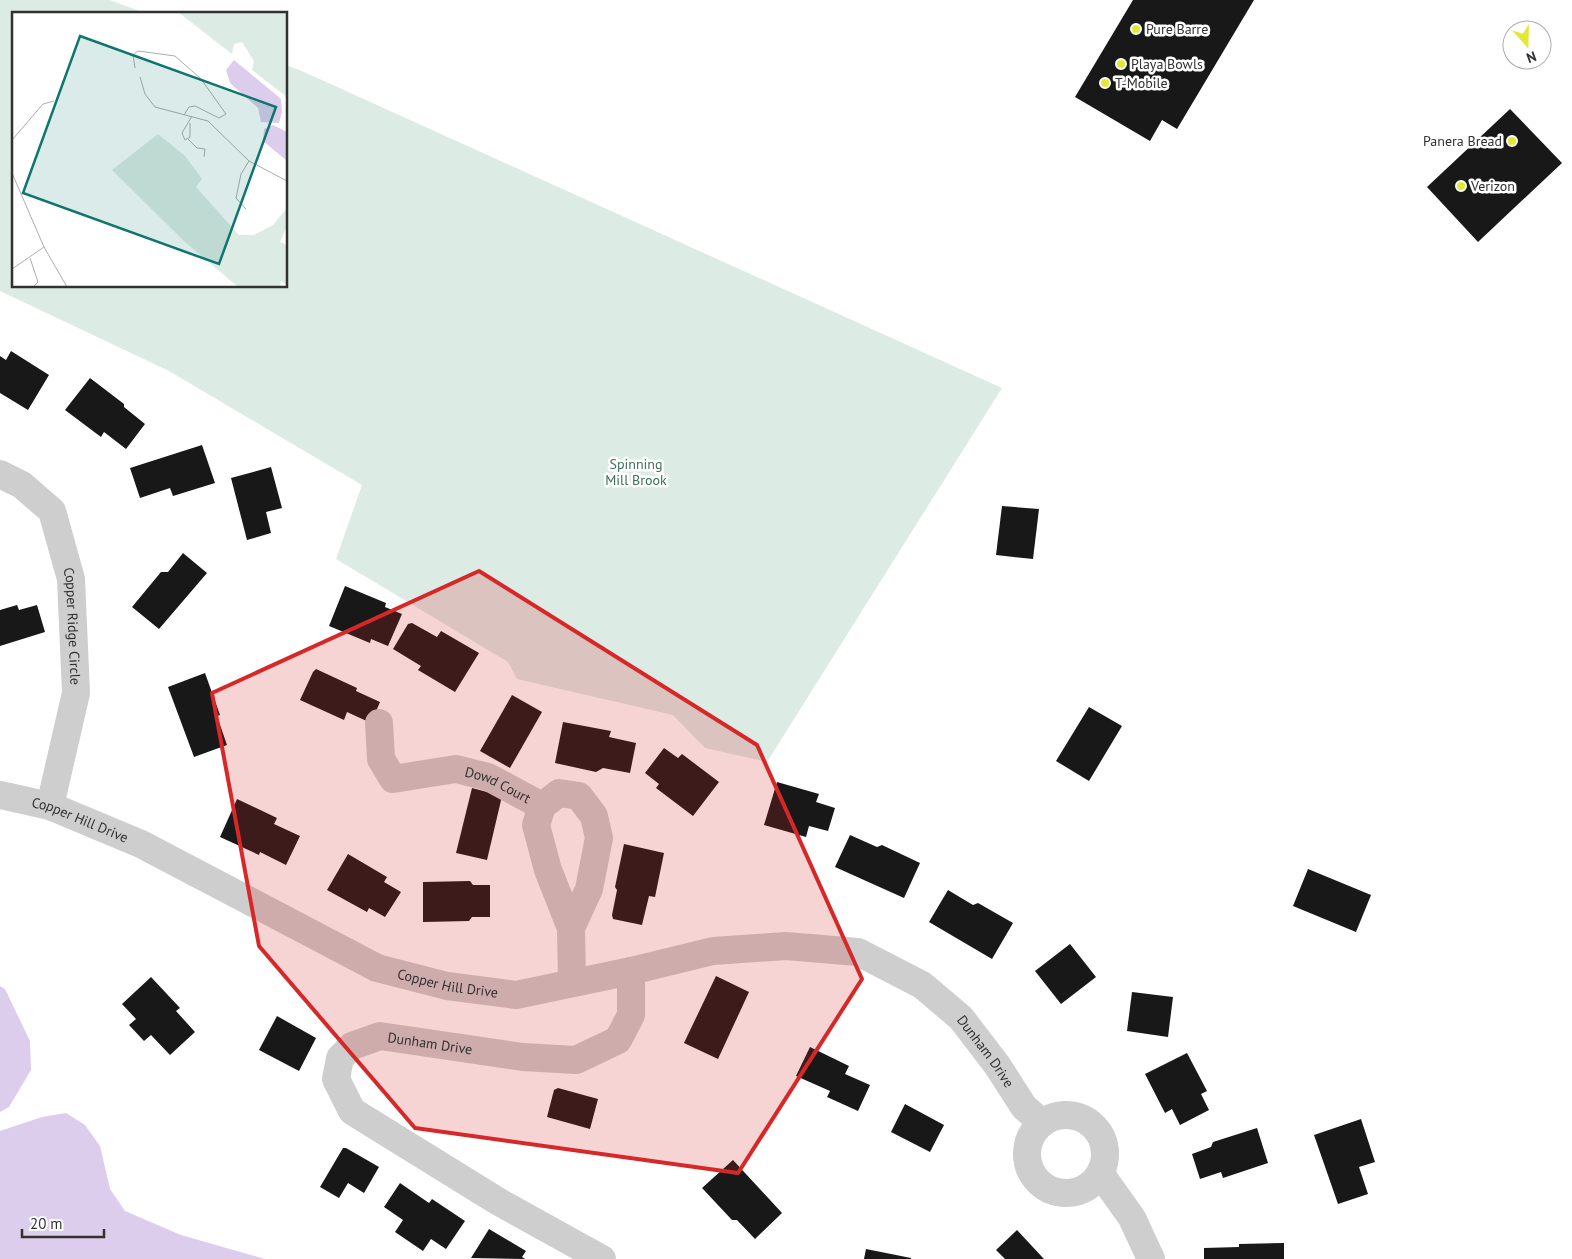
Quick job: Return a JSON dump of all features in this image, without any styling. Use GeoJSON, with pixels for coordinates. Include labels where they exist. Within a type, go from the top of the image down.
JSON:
{"type":"FeatureCollection","features":[{"type":"Feature","properties":{"kind":"street","name":"Copper Ridge Circle"},"geometry":{"type":"LineString","coordinates":[[0,474],[22,485],[52,511],[72,579],[76,693],[50,806]]}},
{"type":"Feature","properties":{"kind":"street","name":"Dowd Court"},"geometry":{"type":"LineString","coordinates":[[379,722],[381,759],[393,779],[456,769],[488,777],[542,806]]}},
{"type":"Feature","properties":{"kind":"street","name":"Dowd Court"},"geometry":{"type":"LineString","coordinates":[[571,928],[589,889],[598,838],[594,816],[579,796],[559,793],[542,806],[536,825],[548,870],[571,928],[572,983]]}},
{"type":"Feature","properties":{"kind":"street","name":"Copper Hill Drive"},"geometry":{"type":"LineString","coordinates":[[0,795],[50,806],[141,844],[377,968],[447,986],[516,995],[631,971],[713,951],[786,946],[858,952],[922,985]]}},
{"type":"Feature","properties":{"kind":"street","name":"Dunham Drive"},"geometry":{"type":"LineString","coordinates":[[602,1259],[499,1202],[352,1111],[336,1079],[340,1058],[352,1046],[380,1036],[523,1057],[576,1060],[618,1040],[631,1015],[631,971]]}},
{"type":"Feature","properties":{"kind":"street","name":"Dunham Drive"},"geometry":{"type":"LineString","coordinates":[[922,985],[961,1018],[997,1065],[1024,1107],[1042,1123]]}},
{"type":"Feature","properties":{"kind":"street"},"geometry":{"type":"LineString","coordinates":[[1074,1115],[1084,1119],[1093,1126],[1100,1135],[1104,1145],[1105,1156],[1100,1173],[1092,1182],[1082,1189],[1069,1192],[1045,1187],[1036,1179],[1029,1168],[1027,1156],[1028,1143],[1033,1132],[1042,1123],[1051,1117],[1074,1115]]}},
{"type":"Feature","properties":{"kind":"street"},"geometry":{"type":"LineString","coordinates":[[1100,1173],[1132,1218],[1151,1259]]}},
{"type":"Feature","properties":{"kind":"highlighted area"},"geometry":{"type":"Polygon","coordinates":[[[479,571],[757,745],[862,979],[738,1173],[415,1128],[259,946],[212,693],[479,571]]]}},
{"type":"Feature","properties":{"kind":"green space","name":"Spinning Mill Brook"},"geometry":{"type":"Polygon","coordinates":[[[0,0],[110,0],[142,12],[12,12],[12,288],[288,288],[288,66],[1002,388],[767,762],[705,748],[673,715],[517,679],[508,662],[336,559],[362,485],[169,371],[0,291],[0,0]]]}},
{"type":"Feature","properties":{"kind":"shaded area"},"geometry":{"type":"Polygon","coordinates":[[[0,986],[5,989],[30,1041],[31,1070],[9,1107],[0,1112],[0,986]]]}},
{"type":"Feature","properties":{"kind":"shaded area"},"geometry":{"type":"Polygon","coordinates":[[[66,1113],[85,1125],[100,1146],[110,1189],[125,1211],[181,1235],[265,1259],[0,1259],[0,1131],[42,1117],[66,1113]]]}},
{"type":"Feature","properties":{"kind":"building"},"geometry":{"type":"Polygon","coordinates":[[[1133,0],[1254,0],[1177,129],[1162,120],[1150,141],[1075,97],[1133,0]]]}},
{"type":"Feature","properties":{"kind":"building"},"geometry":{"type":"Polygon","coordinates":[[[1510,109],[1562,163],[1478,242],[1427,187],[1510,109]]]}},
{"type":"Feature","properties":{"kind":"building"},"geometry":{"type":"Polygon","coordinates":[[[11,351],[49,375],[28,410],[0,393],[0,356],[6,360],[11,351]]]}},
{"type":"Feature","properties":{"kind":"building"},"geometry":{"type":"Polygon","coordinates":[[[90,378],[124,404],[124,407],[145,424],[126,449],[104,432],[101,437],[65,410],[90,378]]]}},
{"type":"Feature","properties":{"kind":"building"},"geometry":{"type":"Polygon","coordinates":[[[202,445],[215,483],[173,496],[170,488],[140,498],[130,468],[202,445]]]}},
{"type":"Feature","properties":{"kind":"building"},"geometry":{"type":"Polygon","coordinates":[[[271,467],[282,508],[266,512],[271,533],[247,540],[231,478],[271,467]]]}},
{"type":"Feature","properties":{"kind":"building"},"geometry":{"type":"Polygon","coordinates":[[[1002,506],[1039,509],[1033,559],[996,555],[1002,506]]]}},
{"type":"Feature","properties":{"kind":"building"},"geometry":{"type":"Polygon","coordinates":[[[183,553],[207,573],[159,629],[132,607],[161,572],[168,572],[183,553]]]}},
{"type":"Feature","properties":{"kind":"building"},"geometry":{"type":"Polygon","coordinates":[[[345,586],[386,603],[385,607],[402,614],[388,646],[371,639],[370,643],[329,626],[345,586]]]}},
{"type":"Feature","properties":{"kind":"building"},"geometry":{"type":"Polygon","coordinates":[[[17,605],[19,610],[37,605],[45,632],[0,646],[0,610],[17,605]]]}},
{"type":"Feature","properties":{"kind":"building"},"geometry":{"type":"Polygon","coordinates":[[[412,623],[437,637],[441,631],[479,653],[455,692],[418,670],[421,666],[393,649],[408,624],[412,623]]]}},
{"type":"Feature","properties":{"kind":"building"},"geometry":{"type":"Polygon","coordinates":[[[316,669],[357,688],[356,691],[380,702],[371,723],[347,712],[344,720],[300,700],[316,669]]]}},
{"type":"Feature","properties":{"kind":"building"},"geometry":{"type":"Polygon","coordinates":[[[205,673],[220,715],[217,716],[227,745],[194,757],[168,687],[205,673]]]}},
{"type":"Feature","properties":{"kind":"building"},"geometry":{"type":"Polygon","coordinates":[[[512,695],[542,712],[510,768],[480,751],[512,695]]]}},
{"type":"Feature","properties":{"kind":"building"},"geometry":{"type":"Polygon","coordinates":[[[1089,707],[1122,726],[1089,781],[1056,761],[1089,707]]]}},
{"type":"Feature","properties":{"kind":"building"},"geometry":{"type":"Polygon","coordinates":[[[563,722],[611,731],[609,737],[636,743],[630,773],[603,768],[596,772],[555,763],[563,722]]]}},
{"type":"Feature","properties":{"kind":"building"},"geometry":{"type":"Polygon","coordinates":[[[664,748],[678,758],[682,754],[719,782],[693,816],[656,788],[659,784],[645,773],[664,748]]]}},
{"type":"Feature","properties":{"kind":"building"},"geometry":{"type":"Polygon","coordinates":[[[777,782],[819,794],[816,802],[835,808],[828,831],[809,826],[806,837],[764,825],[777,782]]]}},
{"type":"Feature","properties":{"kind":"building"},"geometry":{"type":"Polygon","coordinates":[[[472,788],[502,796],[487,860],[456,853],[472,788]]]}},
{"type":"Feature","properties":{"kind":"building"},"geometry":{"type":"Polygon","coordinates":[[[237,799],[277,818],[274,824],[300,836],[286,865],[260,852],[259,855],[220,837],[237,799]]]}},
{"type":"Feature","properties":{"kind":"building"},"geometry":{"type":"Polygon","coordinates":[[[850,835],[877,847],[882,845],[920,863],[904,898],[835,867],[850,835]]]}},
{"type":"Feature","properties":{"kind":"building"},"geometry":{"type":"Polygon","coordinates":[[[624,844],[664,853],[655,897],[649,896],[642,925],[613,919],[612,915],[617,890],[615,887],[624,844]]]}},
{"type":"Feature","properties":{"kind":"building"},"geometry":{"type":"Polygon","coordinates":[[[348,854],[387,877],[384,882],[401,892],[385,917],[369,908],[367,912],[327,890],[348,854]]]}},
{"type":"Feature","properties":{"kind":"building"},"geometry":{"type":"Polygon","coordinates":[[[1308,869],[1371,895],[1356,932],[1293,906],[1308,869]]]}},
{"type":"Feature","properties":{"kind":"building"},"geometry":{"type":"Polygon","coordinates":[[[470,881],[473,885],[490,885],[490,917],[472,917],[469,921],[423,922],[423,882],[470,881]]]}},
{"type":"Feature","properties":{"kind":"building"},"geometry":{"type":"Polygon","coordinates":[[[948,890],[973,905],[978,903],[1013,923],[992,959],[929,922],[948,890]]]}},
{"type":"Feature","properties":{"kind":"building"},"geometry":{"type":"Polygon","coordinates":[[[1070,944],[1096,977],[1061,1004],[1035,971],[1070,944]]]}},
{"type":"Feature","properties":{"kind":"building"},"geometry":{"type":"Polygon","coordinates":[[[716,976],[749,992],[718,1059],[684,1043],[716,976]]]}},
{"type":"Feature","properties":{"kind":"building"},"geometry":{"type":"Polygon","coordinates":[[[151,977],[180,1008],[176,1011],[195,1032],[170,1055],[151,1035],[144,1041],[129,1025],[136,1019],[122,1004],[151,977]]]}},
{"type":"Feature","properties":{"kind":"building"},"geometry":{"type":"Polygon","coordinates":[[[1132,992],[1173,997],[1168,1037],[1127,1031],[1132,992]]]}},
{"type":"Feature","properties":{"kind":"building"},"geometry":{"type":"Polygon","coordinates":[[[277,1016],[316,1038],[299,1071],[259,1050],[277,1016]]]}},
{"type":"Feature","properties":{"kind":"building"},"geometry":{"type":"Polygon","coordinates":[[[810,1047],[849,1066],[845,1074],[870,1085],[858,1111],[827,1097],[830,1091],[796,1076],[810,1047]]]}},
{"type":"Feature","properties":{"kind":"building"},"geometry":{"type":"Polygon","coordinates":[[[1187,1053],[1207,1091],[1201,1094],[1209,1110],[1180,1125],[1172,1109],[1165,1113],[1145,1074],[1187,1053]]]}},
{"type":"Feature","properties":{"kind":"building"},"geometry":{"type":"Polygon","coordinates":[[[558,1088],[598,1099],[590,1129],[547,1117],[554,1090],[558,1088]]]}},
{"type":"Feature","properties":{"kind":"building"},"geometry":{"type":"Polygon","coordinates":[[[905,1104],[944,1125],[930,1152],[891,1132],[905,1104]]]}},
{"type":"Feature","properties":{"kind":"building"},"geometry":{"type":"Polygon","coordinates":[[[1361,1119],[1375,1162],[1359,1167],[1368,1194],[1338,1204],[1314,1135],[1361,1119]]]}},
{"type":"Feature","properties":{"kind":"building"},"geometry":{"type":"Polygon","coordinates":[[[1257,1128],[1268,1163],[1223,1178],[1221,1172],[1200,1179],[1192,1154],[1211,1147],[1213,1142],[1257,1128]]]}},
{"type":"Feature","properties":{"kind":"building"},"geometry":{"type":"Polygon","coordinates":[[[343,1148],[379,1167],[364,1193],[348,1183],[339,1198],[320,1187],[343,1148]]]}},
{"type":"Feature","properties":{"kind":"building"},"geometry":{"type":"Polygon","coordinates":[[[733,1160],[782,1213],[755,1239],[737,1220],[732,1220],[702,1188],[733,1160]]]}},
{"type":"Feature","properties":{"kind":"building"},"geometry":{"type":"Polygon","coordinates":[[[400,1183],[429,1203],[432,1199],[465,1221],[446,1249],[431,1239],[423,1251],[395,1232],[403,1220],[384,1207],[400,1183]]]}},
{"type":"Feature","properties":{"kind":"building"},"geometry":{"type":"Polygon","coordinates":[[[489,1229],[526,1251],[522,1257],[525,1259],[471,1258],[489,1229]]]}},
{"type":"Feature","properties":{"kind":"building"},"geometry":{"type":"Polygon","coordinates":[[[1017,1230],[1044,1259],[1005,1259],[996,1250],[1017,1230]]]}},
{"type":"Feature","properties":{"kind":"building"},"geometry":{"type":"Polygon","coordinates":[[[1284,1243],[1284,1259],[1204,1259],[1204,1248],[1239,1247],[1239,1244],[1284,1243]]]}},
{"type":"Feature","properties":{"kind":"building"},"geometry":{"type":"Polygon","coordinates":[[[866,1249],[911,1258],[911,1259],[864,1259],[866,1249]]]}},
{"type":"Feature","properties":{"kind":"place","name":"Pure Barre"},"geometry":{"type":"Point","coordinates":[1136,29]}},
{"type":"Feature","properties":{"kind":"place","name":"Playa Bowls"},"geometry":{"type":"Point","coordinates":[1121,64]}},
{"type":"Feature","properties":{"kind":"place","name":"T-Mobile"},"geometry":{"type":"Point","coordinates":[1105,83]}},
{"type":"Feature","properties":{"kind":"place","name":"Panera Bread"},"geometry":{"type":"Point","coordinates":[1512,141]}},
{"type":"Feature","properties":{"kind":"place","name":"Verizon"},"geometry":{"type":"Point","coordinates":[1461,186]}}]}
